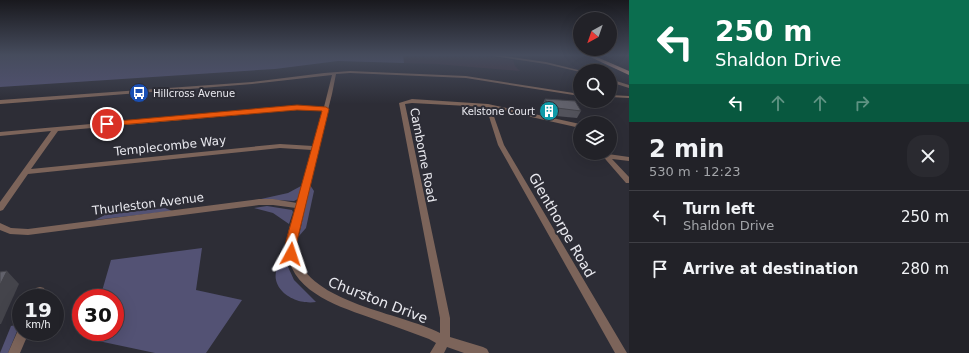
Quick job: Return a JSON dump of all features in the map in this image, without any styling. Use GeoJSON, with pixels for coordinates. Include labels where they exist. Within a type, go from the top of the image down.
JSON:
{"type":"FeatureCollection","features":[{"type":"Feature","properties":{"kind":"street"},"geometry":{"type":"LineString","coordinates":[[0,102],[269,81],[334,73],[466,77],[573,94]]}},
{"type":"Feature","properties":{"kind":"street","name":"Churston Drive"},"geometry":{"type":"LineString","coordinates":[[334,73],[291,241],[291,254],[299,270],[312,286],[322,293],[354,307],[432,335],[444,342],[455,343],[483,353]]}},
{"type":"Feature","properties":{"kind":"street"},"geometry":{"type":"LineString","coordinates":[[617,82],[629,86]]}},
{"type":"Feature","properties":{"kind":"street"},"geometry":{"type":"LineString","coordinates":[[617,96],[628,96]]}},
{"type":"Feature","properties":{"kind":"street","name":"Camborne Road"},"geometry":{"type":"LineString","coordinates":[[444,342],[446,330],[445,318],[402,103],[409,101],[443,102],[488,106],[573,124]]}},
{"type":"Feature","properties":{"kind":"street","name":"Glenthorpe Road"},"geometry":{"type":"LineString","coordinates":[[488,106],[501,145],[621,353]]}},
{"type":"Feature","properties":{"kind":"street"},"geometry":{"type":"LineString","coordinates":[[0,134],[297,108],[326,109]]}},
{"type":"Feature","properties":{"kind":"street"},"geometry":{"type":"LineString","coordinates":[[0,208],[56,129]]}},
{"type":"Feature","properties":{"kind":"street","name":"Templecombe Way"},"geometry":{"type":"LineString","coordinates":[[26,172],[280,146],[316,148]]}},
{"type":"Feature","properties":{"kind":"street"},"geometry":{"type":"LineString","coordinates":[[617,157],[629,159]]}},
{"type":"Feature","properties":{"kind":"street"},"geometry":{"type":"LineString","coordinates":[[610,160],[629,181]]}},
{"type":"Feature","properties":{"kind":"street","name":"Thurleston Avenue"},"geometry":{"type":"LineString","coordinates":[[0,226],[10,231],[28,232],[258,202],[273,202],[301,206]]}},
{"type":"Feature","properties":{"kind":"street"},"geometry":{"type":"LineString","coordinates":[[14,353],[19,341]]}},
{"type":"Feature","properties":{"kind":"street"},"geometry":{"type":"LineString","coordinates":[[436,353],[444,342]]}},
{"type":"Feature","properties":{"kind":"shaded area"},"geometry":{"type":"Polygon","coordinates":[[[0,71],[237,71],[0,87],[0,71]]]}},
{"type":"Feature","properties":{"kind":"shaded area"},"geometry":{"type":"Polygon","coordinates":[[[310,185],[314,191],[306,228],[299,236],[310,185]]]}},
{"type":"Feature","properties":{"kind":"shaded area"},"geometry":{"type":"Polygon","coordinates":[[[301,186],[298,199],[294,201],[261,199],[288,193],[301,186]]]}},
{"type":"Feature","properties":{"kind":"shaded area"},"geometry":{"type":"Polygon","coordinates":[[[267,206],[292,210],[293,212],[289,224],[273,213],[254,208],[267,206]]]}},
{"type":"Feature","properties":{"kind":"shaded area"},"geometry":{"type":"Polygon","coordinates":[[[165,208],[172,211],[95,220],[105,215],[165,208]]]}},
{"type":"Feature","properties":{"kind":"shaded area"},"geometry":{"type":"Polygon","coordinates":[[[202,248],[196,290],[242,300],[206,353],[155,353],[98,341],[124,341],[124,289],[103,289],[111,260],[202,248]]]}},
{"type":"Feature","properties":{"kind":"shaded area"},"geometry":{"type":"Polygon","coordinates":[[[284,258],[294,280],[316,302],[306,302],[288,296],[277,284],[276,276],[278,267],[284,258]]]}},
{"type":"Feature","properties":{"kind":"shaded area"},"geometry":{"type":"Polygon","coordinates":[[[11,326],[13,341],[8,353],[0,353],[11,326]]]}},
{"type":"Feature","properties":{"kind":"building"},"geometry":{"type":"Polygon","coordinates":[[[545,99],[573,101],[573,108],[579,108],[581,111],[549,107],[545,99]]]}},
{"type":"Feature","properties":{"kind":"building"},"geometry":{"type":"Polygon","coordinates":[[[7,271],[0,285],[0,272],[7,271]]]}},
{"type":"Feature","properties":{"kind":"place","name":"Hillcross Avenue"},"geometry":{"type":"Point","coordinates":[139,93]}},
{"type":"Feature","properties":{"kind":"place","name":"Kelstone Court"},"geometry":{"type":"Point","coordinates":[549,111]}},
{"type":"Feature","properties":{"kind":"route"},"geometry":{"type":"LineString","coordinates":[[107,124],[305,107],[326,109],[291,241],[291,254]]}}]}
